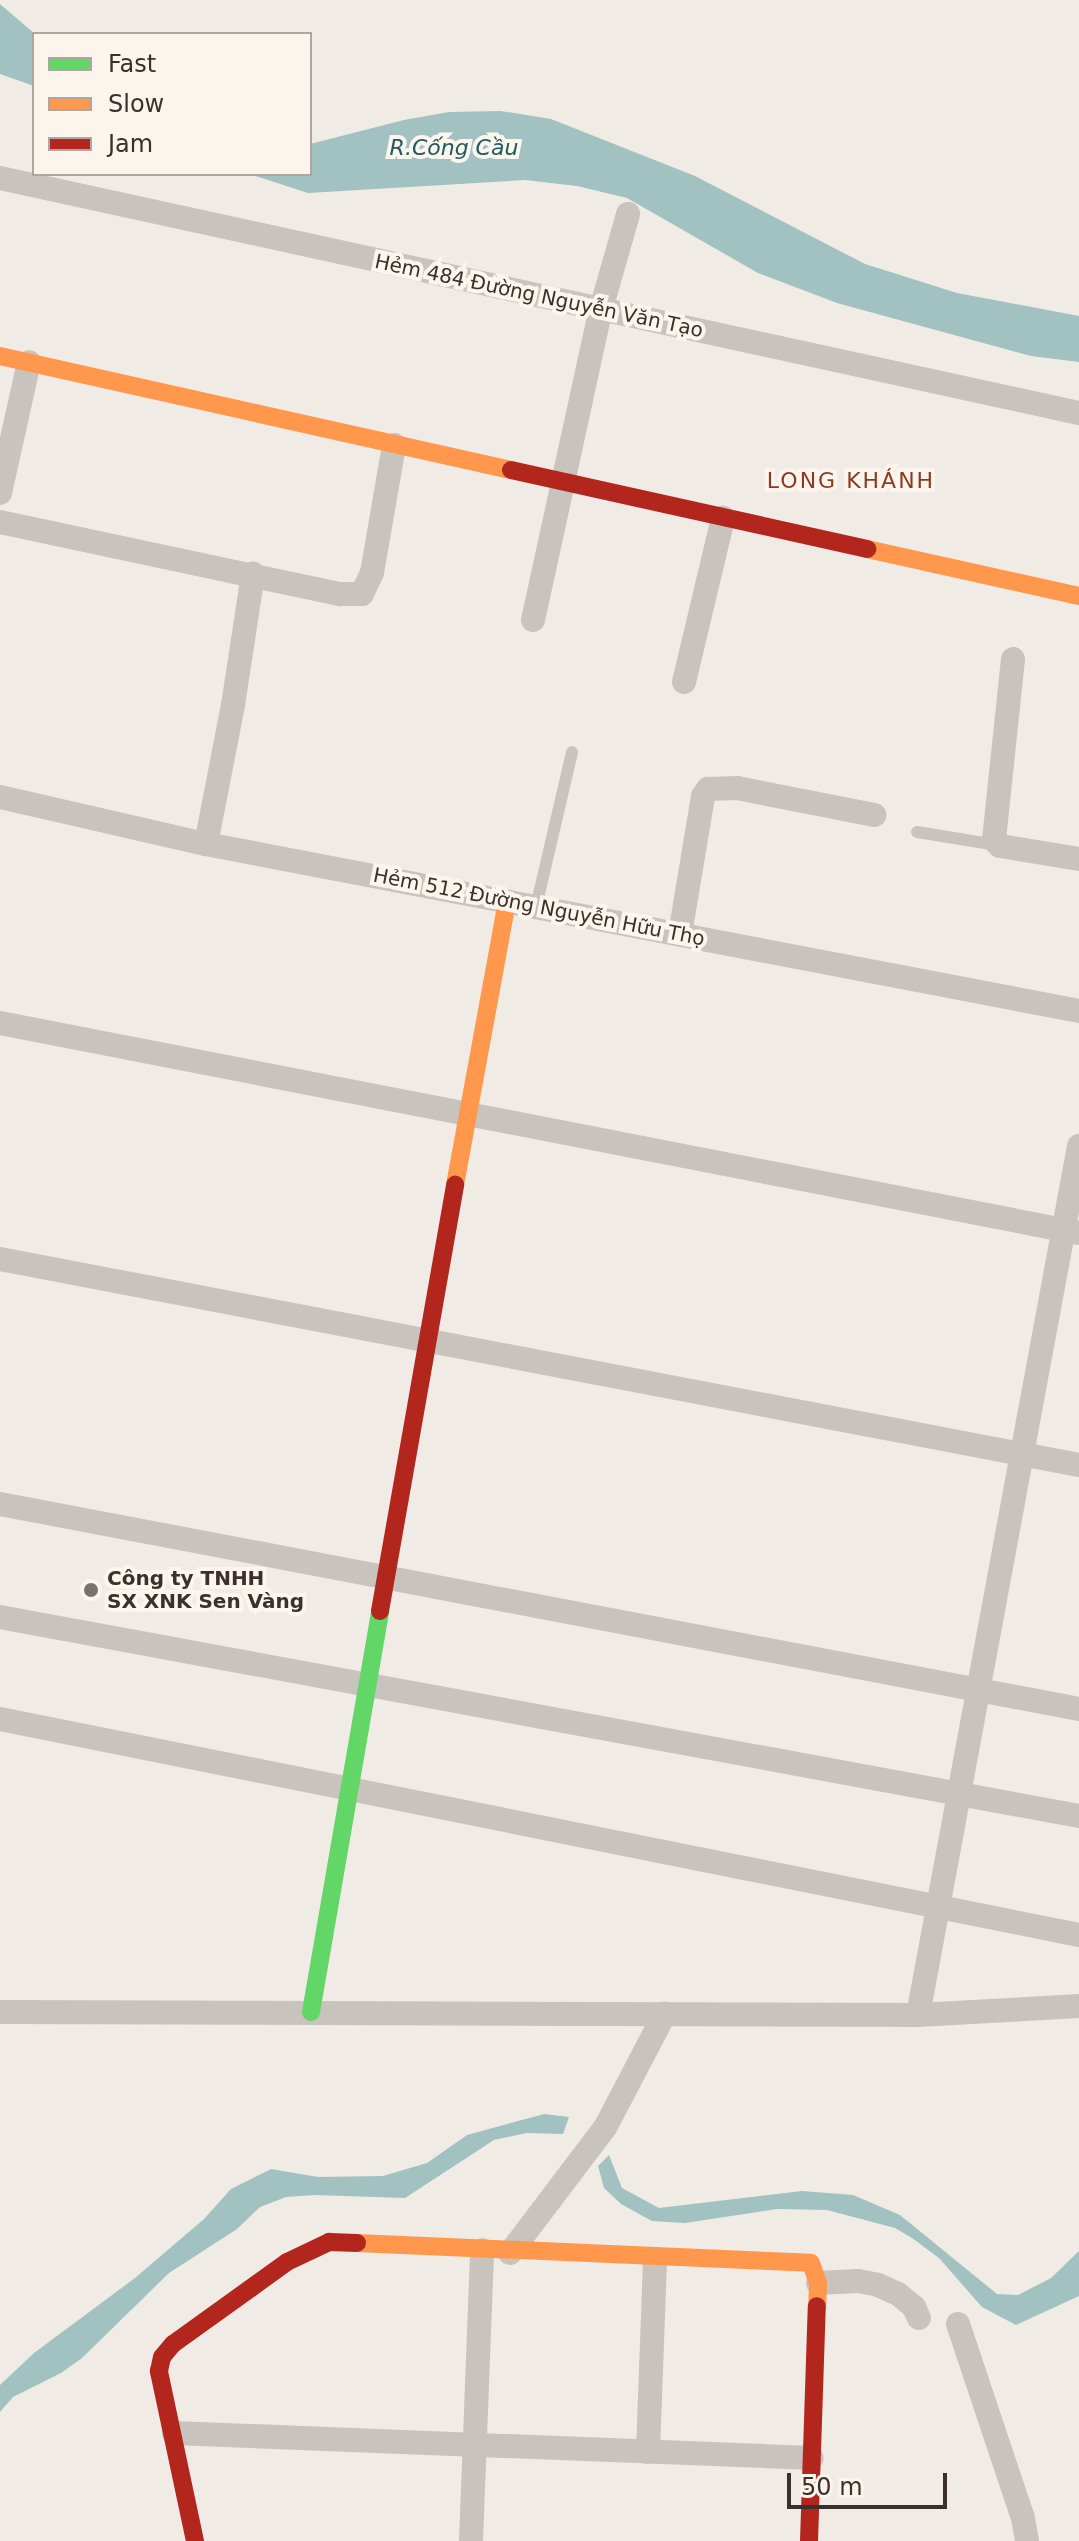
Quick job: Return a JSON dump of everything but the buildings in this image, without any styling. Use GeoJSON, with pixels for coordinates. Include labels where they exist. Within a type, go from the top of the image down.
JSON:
{"type":"FeatureCollection","features":[{"type":"Feature","properties":{"kind":"street","name":"Hẻm 484 Đường Nguyễn Văn Tạo"},"geometry":{"type":"LineString","coordinates":[[0,178],[1079,413]]}},
{"type":"Feature","properties":{"kind":"street"},"geometry":{"type":"LineString","coordinates":[[533,620],[601,309],[628,214]]}},
{"type":"Feature","properties":{"kind":"street"},"geometry":{"type":"LineString","coordinates":[[0,356],[1079,596]]}},
{"type":"Feature","properties":{"kind":"street"},"geometry":{"type":"LineString","coordinates":[[0,493],[29,362]]}},
{"type":"Feature","properties":{"kind":"street"},"geometry":{"type":"LineString","coordinates":[[0,522],[340,594],[362,594],[372,573],[394,445]]}},
{"type":"Feature","properties":{"kind":"street"},"geometry":{"type":"LineString","coordinates":[[684,682],[723,518]]}},
{"type":"Feature","properties":{"kind":"street"},"geometry":{"type":"LineString","coordinates":[[206,844],[233,705],[253,574]]}},
{"type":"Feature","properties":{"kind":"street"},"geometry":{"type":"LineString","coordinates":[[1013,659],[996,845],[1079,859]]}},
{"type":"Feature","properties":{"kind":"street"},"geometry":{"type":"LineString","coordinates":[[680,934],[703,796],[708,789],[737,788],[874,815]]}},
{"type":"Feature","properties":{"kind":"street","name":"Hẻm 512 Đường Nguyễn Hữu Thọ"},"geometry":{"type":"LineString","coordinates":[[0,797],[206,844],[1079,1011]]}},
{"type":"Feature","properties":{"kind":"street"},"geometry":{"type":"LineString","coordinates":[[311,2012],[426,1339],[507,901]]}},
{"type":"Feature","properties":{"kind":"street"},"geometry":{"type":"LineString","coordinates":[[0,1023],[1071,1231]]}},
{"type":"Feature","properties":{"kind":"street"},"geometry":{"type":"LineString","coordinates":[[918,2015],[1020,1453],[1071,1231],[1079,1146]]}},
{"type":"Feature","properties":{"kind":"street"},"geometry":{"type":"LineString","coordinates":[[0,1259],[1079,1465]]}},
{"type":"Feature","properties":{"kind":"street"},"geometry":{"type":"LineString","coordinates":[[0,1504],[1079,1709]]}},
{"type":"Feature","properties":{"kind":"street"},"geometry":{"type":"LineString","coordinates":[[0,1617],[1079,1816]]}},
{"type":"Feature","properties":{"kind":"street"},"geometry":{"type":"LineString","coordinates":[[0,1719],[1079,1935]]}},
{"type":"Feature","properties":{"kind":"street"},"geometry":{"type":"LineString","coordinates":[[0,2012],[918,2015],[1079,2006]]}},
{"type":"Feature","properties":{"kind":"street"},"geometry":{"type":"LineString","coordinates":[[510,2253],[606,2126],[665,2013]]}},
{"type":"Feature","properties":{"kind":"street"},"geometry":{"type":"LineString","coordinates":[[195,2541],[159,2371],[162,2357],[173,2344],[287,2262],[329,2242],[510,2253],[806,2262],[816,2268],[809,2541]]}},
{"type":"Feature","properties":{"kind":"street"},"geometry":{"type":"LineString","coordinates":[[471,2541],[482,2250]]}},
{"type":"Feature","properties":{"kind":"street"},"geometry":{"type":"LineString","coordinates":[[648,2452],[655,2259]]}},
{"type":"Feature","properties":{"kind":"street"},"geometry":{"type":"LineString","coordinates":[[818,2283],[858,2281],[878,2285],[898,2294],[914,2307],[919,2318]]}},
{"type":"Feature","properties":{"kind":"street"},"geometry":{"type":"LineString","coordinates":[[958,2324],[1023,2518],[1027,2541]]}},
{"type":"Feature","properties":{"kind":"street"},"geometry":{"type":"LineString","coordinates":[[174,2433],[812,2458]]}},
{"type":"Feature","properties":{"kind":"lane"},"geometry":{"type":"LineString","coordinates":[[536,907],[572,752]]}},
{"type":"Feature","properties":{"kind":"lane"},"geometry":{"type":"LineString","coordinates":[[917,832],[996,845]]}},
{"type":"Feature","properties":{"kind":"water"},"geometry":{"type":"Polygon","coordinates":[[[0,4],[33,32],[32,85],[0,74],[0,4]]]}},
{"type":"Feature","properties":{"kind":"water","name":"R.Cống Cầu"},"geometry":{"type":"Polygon","coordinates":[[[501,111],[551,119],[695,176],[865,264],[957,293],[1079,316],[1079,362],[1031,356],[837,303],[758,273],[627,198],[577,186],[525,180],[308,193],[255,176],[312,176],[312,143],[449,112],[501,111]]]}},
{"type":"Feature","properties":{"kind":"water"},"geometry":{"type":"Polygon","coordinates":[[[544,2114],[569,2117],[563,2134],[527,2133],[494,2140],[405,2198],[315,2195],[286,2197],[260,2207],[237,2229],[169,2273],[82,2358],[61,2373],[13,2397],[0,2412],[0,2385],[34,2353],[135,2278],[204,2219],[231,2189],[271,2169],[318,2177],[383,2176],[427,2163],[467,2135],[544,2114]]]}},
{"type":"Feature","properties":{"kind":"water"},"geometry":{"type":"Polygon","coordinates":[[[609,2155],[622,2188],[659,2208],[802,2191],[853,2195],[900,2215],[997,2294],[1018,2295],[1051,2278],[1079,2251],[1079,2296],[1016,2325],[982,2307],[939,2258],[912,2238],[895,2228],[827,2210],[777,2209],[685,2223],[652,2221],[621,2204],[604,2188],[598,2166],[609,2155]]]}},
{"type":"Feature","properties":{"kind":"traffic: fast"},"geometry":{"type":"LineString","coordinates":[[311,2012],[380,1611]]}},
{"type":"Feature","properties":{"kind":"traffic: slow"},"geometry":{"type":"LineString","coordinates":[[0,356],[511,470]]}},
{"type":"Feature","properties":{"kind":"traffic: slow"},"geometry":{"type":"LineString","coordinates":[[867,549],[1079,596]]}},
{"type":"Feature","properties":{"kind":"traffic: slow"},"geometry":{"type":"LineString","coordinates":[[455,1185],[507,901]]}},
{"type":"Feature","properties":{"kind":"traffic: slow"},"geometry":{"type":"LineString","coordinates":[[357,2243],[811,2263],[818,2283],[817,2306]]}},
{"type":"Feature","properties":{"kind":"traffic: jam"},"geometry":{"type":"LineString","coordinates":[[511,470],[867,549]]}},
{"type":"Feature","properties":{"kind":"traffic: jam"},"geometry":{"type":"LineString","coordinates":[[380,1611],[455,1185]]}},
{"type":"Feature","properties":{"kind":"traffic: jam"},"geometry":{"type":"LineString","coordinates":[[195,2541],[159,2371],[162,2357],[173,2344],[287,2262],[329,2242],[357,2243]]}},
{"type":"Feature","properties":{"kind":"traffic: jam"},"geometry":{"type":"LineString","coordinates":[[809,2541],[817,2306]]}},
{"type":"Feature","properties":{"kind":"place","name":"Công ty TNHH SX XNK Sen Vàng"},"geometry":{"type":"Point","coordinates":[91,1590]}},
{"type":"Feature","properties":{"kind":"district","name":"LONG KHÁNH"},"geometry":{"type":"Point","coordinates":[851,481]}}]}
